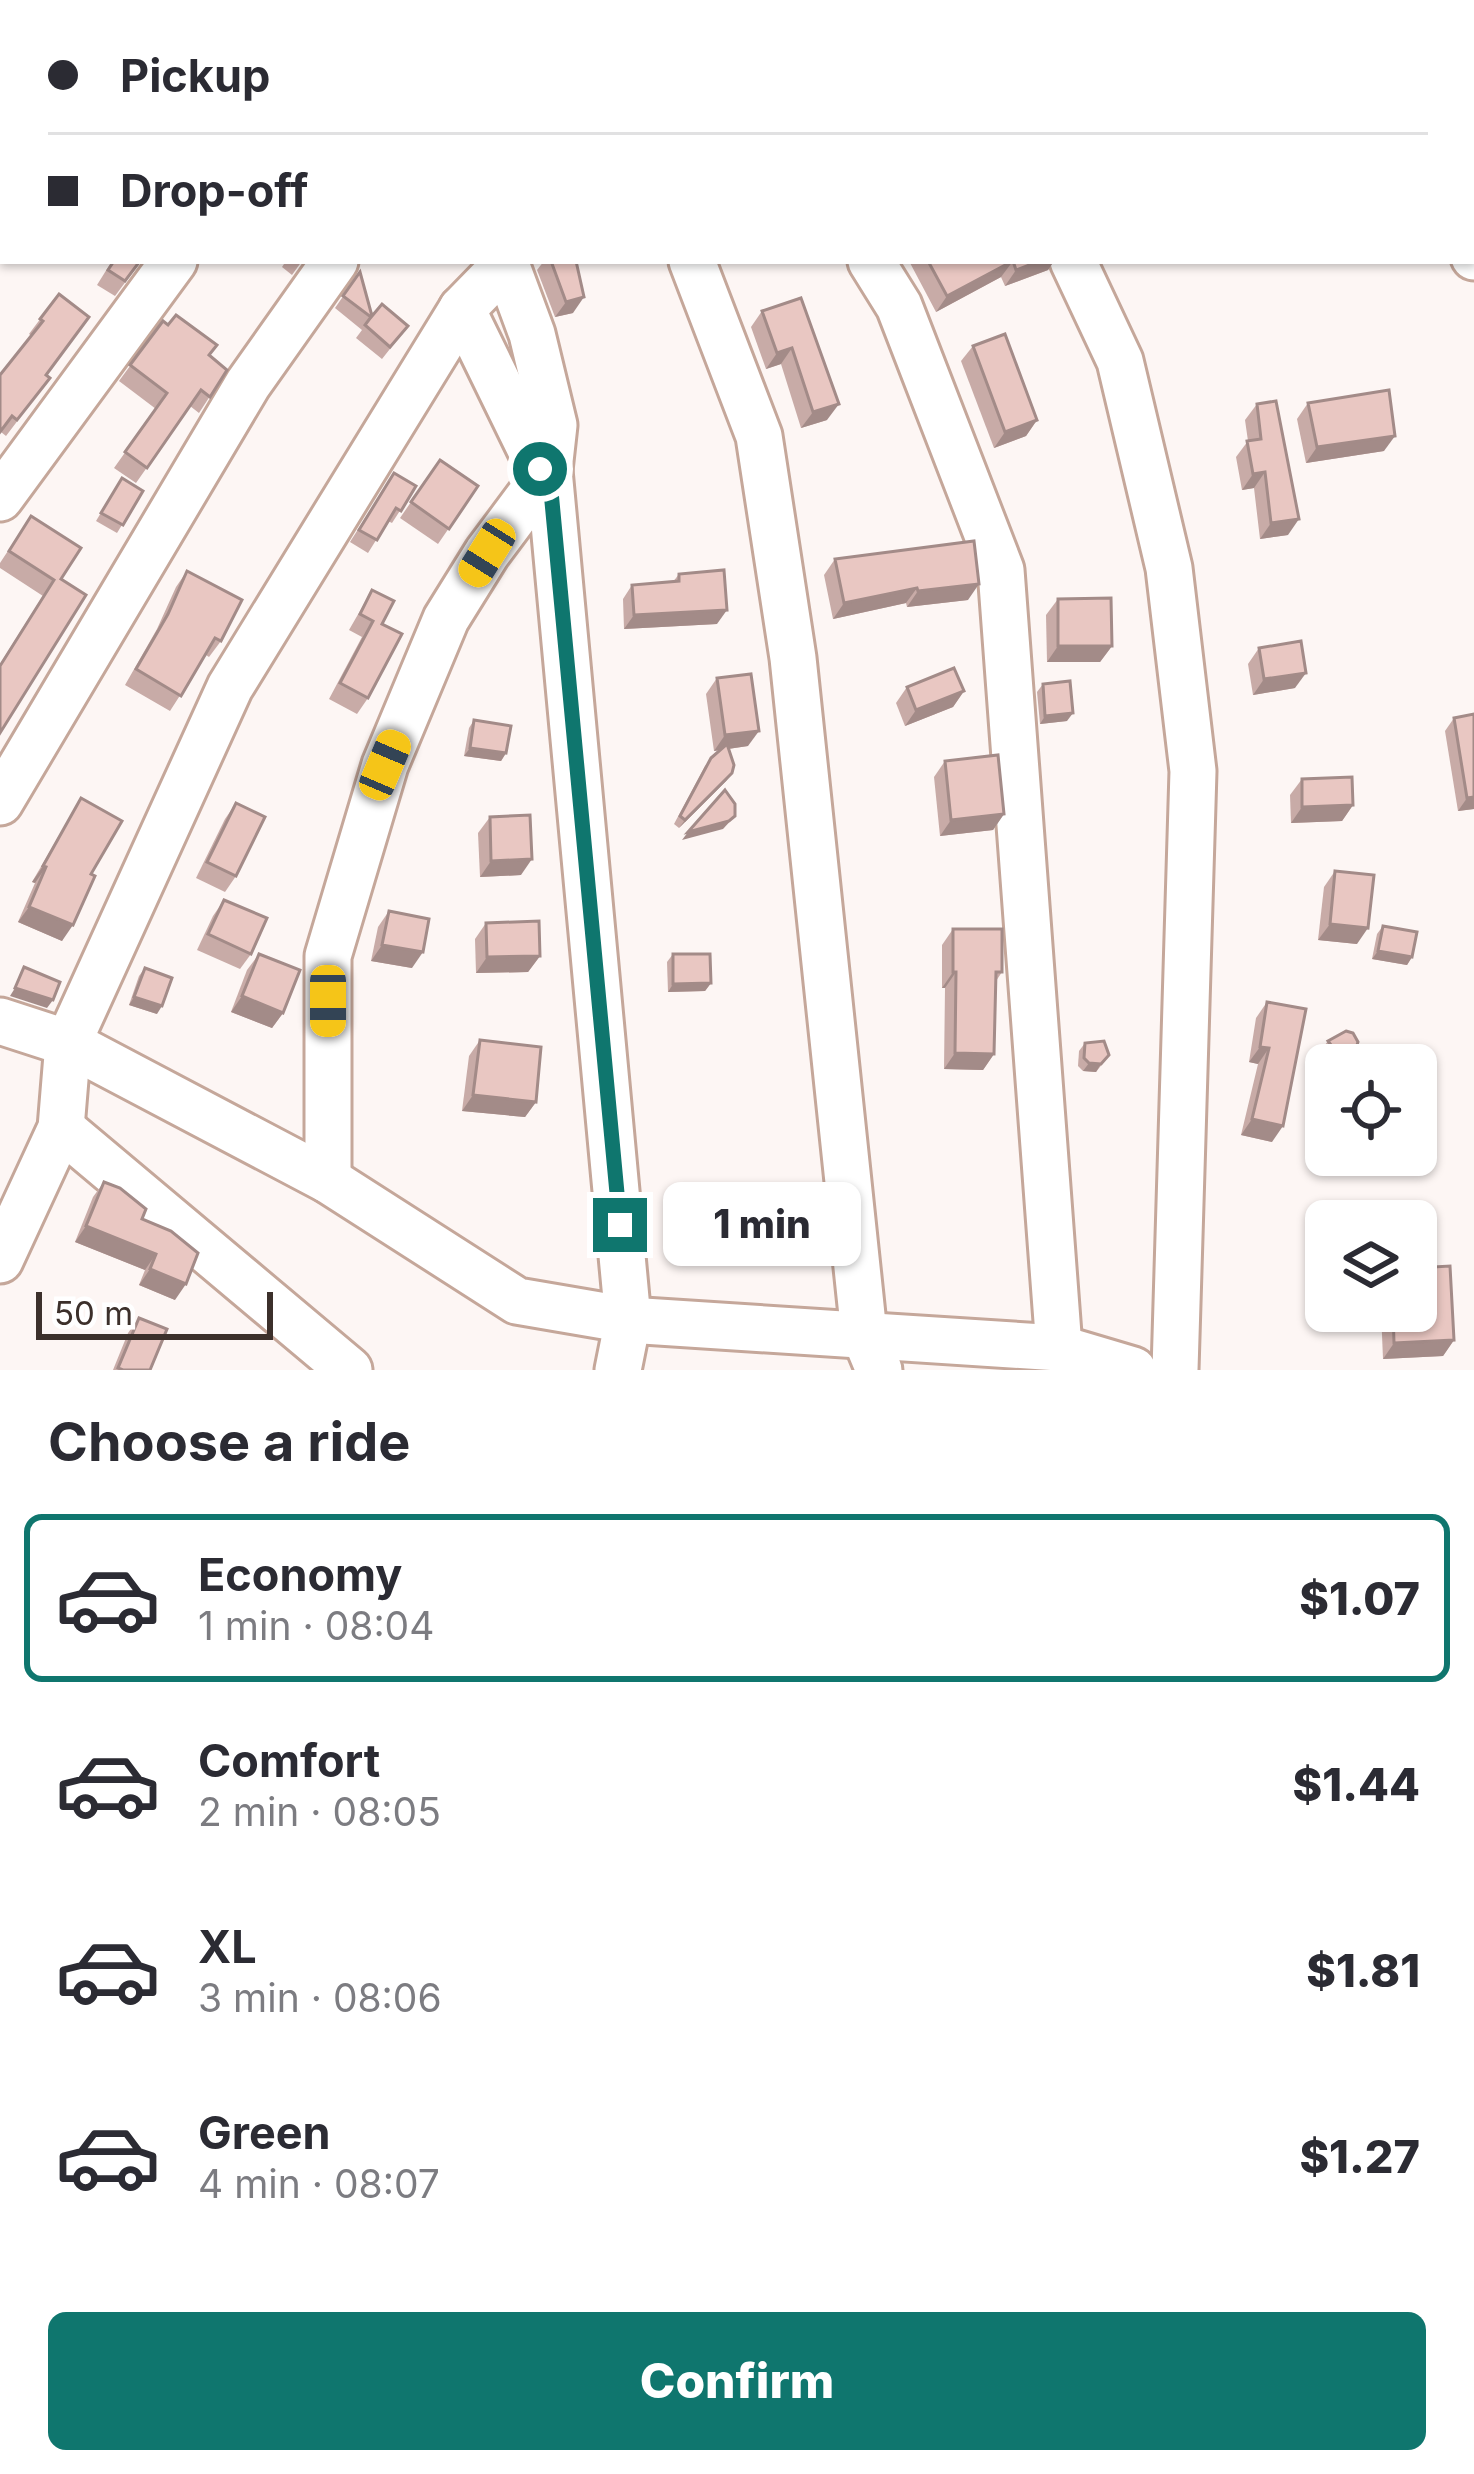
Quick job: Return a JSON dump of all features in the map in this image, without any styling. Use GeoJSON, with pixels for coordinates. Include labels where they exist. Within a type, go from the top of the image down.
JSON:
{"type":"FeatureCollection","features":[{"type":"Feature","properties":{"kind":"street"},"geometry":{"type":"LineString","coordinates":[[0,498],[172,264]]}},
{"type":"Feature","properties":{"kind":"street"},"geometry":{"type":"LineString","coordinates":[[0,802],[248,383],[333,264]]}},
{"type":"Feature","properties":{"kind":"street"},"geometry":{"type":"LineString","coordinates":[[0,1260],[61,1128],[68,1043],[230,687],[462,309],[502,264]]}},
{"type":"Feature","properties":{"kind":"street"},"geometry":{"type":"LineString","coordinates":[[504,264],[532,334],[554,425],[549,470],[628,1319],[618,1370]]}},
{"type":"Feature","properties":{"kind":"street"},"geometry":{"type":"LineString","coordinates":[[693,264],[759,436],[793,658],[872,1352]]}},
{"type":"Feature","properties":{"kind":"street"},"geometry":{"type":"LineString","coordinates":[[874,264],[899,306],[1000,570],[1059,1348]]}},
{"type":"Feature","properties":{"kind":"street"},"geometry":{"type":"LineString","coordinates":[[1074,264],[1120,361],[1164,545],[1193,771],[1175,1370]]}},
{"type":"Feature","properties":{"kind":"street"},"geometry":{"type":"LineString","coordinates":[[462,309],[540,469],[549,470]]}},
{"type":"Feature","properties":{"kind":"street"},"geometry":{"type":"LineString","coordinates":[[328,1180],[328,956],[385,765],[446,619],[487,553],[549,470]]}},
{"type":"Feature","properties":{"kind":"street"},"geometry":{"type":"LineString","coordinates":[[0,1021],[68,1043],[328,1180],[517,1301],[872,1352],[1059,1348],[1133,1370]]}},
{"type":"Feature","properties":{"kind":"street"},"geometry":{"type":"LineString","coordinates":[[61,1128],[349,1370]]}},
{"type":"Feature","properties":{"kind":"building"},"geometry":{"type":"Polygon","coordinates":[[[112,264],[138,264],[125,281],[108,270],[112,264]]]}},
{"type":"Feature","properties":{"kind":"building"},"geometry":{"type":"Polygon","coordinates":[[[552,264],[577,264],[584,297],[566,302],[552,264]]]}},
{"type":"Feature","properties":{"kind":"building"},"geometry":{"type":"Polygon","coordinates":[[[930,264],[1007,264],[947,296],[930,264]]]}},
{"type":"Feature","properties":{"kind":"building"},"geometry":{"type":"Polygon","coordinates":[[[360,272],[372,316],[382,304],[408,326],[390,347],[365,325],[371,317],[343,296],[360,272]]]}},
{"type":"Feature","properties":{"kind":"building"},"geometry":{"type":"Polygon","coordinates":[[[59,294],[89,317],[46,375],[50,378],[17,420],[12,416],[0,432],[0,375],[59,294]]]}},
{"type":"Feature","properties":{"kind":"building"},"geometry":{"type":"Polygon","coordinates":[[[801,298],[839,404],[813,412],[792,348],[777,353],[762,311],[801,298]]]}},
{"type":"Feature","properties":{"kind":"building"},"geometry":{"type":"Polygon","coordinates":[[[176,315],[217,345],[209,355],[227,370],[210,397],[201,390],[147,468],[125,452],[167,393],[130,365],[163,321],[168,325],[176,315]]]}},
{"type":"Feature","properties":{"kind":"building"},"geometry":{"type":"Polygon","coordinates":[[[1005,334],[1037,420],[1005,432],[973,346],[1005,334]]]}},
{"type":"Feature","properties":{"kind":"building"},"geometry":{"type":"Polygon","coordinates":[[[1389,390],[1395,436],[1317,447],[1308,403],[1389,390]]]}},
{"type":"Feature","properties":{"kind":"building"},"geometry":{"type":"Polygon","coordinates":[[[1276,401],[1299,519],[1271,523],[1265,472],[1253,474],[1247,441],[1261,439],[1257,404],[1276,401]]]}},
{"type":"Feature","properties":{"kind":"building"},"geometry":{"type":"Polygon","coordinates":[[[440,460],[478,486],[449,529],[411,502],[440,460]]]}},
{"type":"Feature","properties":{"kind":"building"},"geometry":{"type":"Polygon","coordinates":[[[394,473],[416,486],[377,540],[359,530],[394,473]]]}},
{"type":"Feature","properties":{"kind":"building"},"geometry":{"type":"Polygon","coordinates":[[[122,478],[143,491],[123,525],[101,513],[122,478]]]}},
{"type":"Feature","properties":{"kind":"building"},"geometry":{"type":"Polygon","coordinates":[[[31,516],[81,548],[61,579],[86,595],[0,733],[0,666],[54,580],[9,551],[31,516]]]}},
{"type":"Feature","properties":{"kind":"building"},"geometry":{"type":"Polygon","coordinates":[[[974,541],[979,584],[917,588],[844,603],[835,559],[974,541]]]}},
{"type":"Feature","properties":{"kind":"building"},"geometry":{"type":"Polygon","coordinates":[[[724,570],[727,610],[634,615],[632,585],[679,581],[679,574],[724,570]]]}},
{"type":"Feature","properties":{"kind":"building"},"geometry":{"type":"Polygon","coordinates":[[[187,571],[242,600],[221,641],[215,638],[181,696],[136,669],[187,571]]]}},
{"type":"Feature","properties":{"kind":"building"},"geometry":{"type":"Polygon","coordinates":[[[372,590],[394,601],[382,624],[402,634],[368,698],[340,683],[373,621],[360,614],[372,590]]]}},
{"type":"Feature","properties":{"kind":"building"},"geometry":{"type":"Polygon","coordinates":[[[1111,598],[1112,646],[1058,646],[1058,599],[1111,598]]]}},
{"type":"Feature","properties":{"kind":"building"},"geometry":{"type":"Polygon","coordinates":[[[1301,641],[1306,673],[1264,679],[1259,648],[1301,641]]]}},
{"type":"Feature","properties":{"kind":"building"},"geometry":{"type":"Polygon","coordinates":[[[954,668],[964,691],[916,710],[907,687],[954,668]]]}},
{"type":"Feature","properties":{"kind":"building"},"geometry":{"type":"Polygon","coordinates":[[[751,674],[759,731],[725,735],[717,678],[751,674]]]}},
{"type":"Feature","properties":{"kind":"building"},"geometry":{"type":"Polygon","coordinates":[[[1070,681],[1073,713],[1045,716],[1043,684],[1070,681]]]}},
{"type":"Feature","properties":{"kind":"building"},"geometry":{"type":"Polygon","coordinates":[[[1474,714],[1474,797],[1467,798],[1454,718],[1474,714]]]}},
{"type":"Feature","properties":{"kind":"building"},"geometry":{"type":"Polygon","coordinates":[[[474,720],[511,726],[506,753],[470,748],[474,720]]]}},
{"type":"Feature","properties":{"kind":"building"},"geometry":{"type":"Polygon","coordinates":[[[727,744],[732,773],[685,820],[680,816],[711,758],[727,744]]]}},
{"type":"Feature","properties":{"kind":"building"},"geometry":{"type":"Polygon","coordinates":[[[998,755],[1004,814],[951,820],[945,761],[998,755]]]}},
{"type":"Feature","properties":{"kind":"building"},"geometry":{"type":"Polygon","coordinates":[[[1352,777],[1353,805],[1302,807],[1302,779],[1352,777]]]}},
{"type":"Feature","properties":{"kind":"building"},"geometry":{"type":"Polygon","coordinates":[[[725,790],[735,804],[735,816],[688,832],[725,790]]]}},
{"type":"Feature","properties":{"kind":"building"},"geometry":{"type":"Polygon","coordinates":[[[81,798],[122,821],[91,874],[95,876],[73,925],[29,907],[43,866],[81,798]]]}},
{"type":"Feature","properties":{"kind":"building"},"geometry":{"type":"Polygon","coordinates":[[[236,803],[265,817],[236,876],[207,862],[236,803]]]}},
{"type":"Feature","properties":{"kind":"building"},"geometry":{"type":"Polygon","coordinates":[[[530,815],[532,859],[491,861],[490,817],[530,815]]]}},
{"type":"Feature","properties":{"kind":"building"},"geometry":{"type":"Polygon","coordinates":[[[1335,871],[1374,875],[1368,928],[1330,924],[1335,871]]]}},
{"type":"Feature","properties":{"kind":"building"},"geometry":{"type":"Polygon","coordinates":[[[224,900],[267,918],[251,954],[208,934],[224,900]]]}},
{"type":"Feature","properties":{"kind":"building"},"geometry":{"type":"Polygon","coordinates":[[[389,911],[429,919],[423,952],[382,945],[389,911]]]}},
{"type":"Feature","properties":{"kind":"building"},"geometry":{"type":"Polygon","coordinates":[[[539,921],[540,956],[487,957],[486,923],[539,921]]]}},
{"type":"Feature","properties":{"kind":"building"},"geometry":{"type":"Polygon","coordinates":[[[1383,926],[1417,932],[1412,957],[1378,951],[1383,926]]]}},
{"type":"Feature","properties":{"kind":"building"},"geometry":{"type":"Polygon","coordinates":[[[953,929],[1002,929],[994,1054],[955,1053],[953,929]]]}},
{"type":"Feature","properties":{"kind":"building"},"geometry":{"type":"Polygon","coordinates":[[[259,954],[300,970],[283,1013],[242,996],[259,954]]]}},
{"type":"Feature","properties":{"kind":"building"},"geometry":{"type":"Polygon","coordinates":[[[673,954],[710,954],[711,983],[673,984],[673,954]]]}},
{"type":"Feature","properties":{"kind":"building"},"geometry":{"type":"Polygon","coordinates":[[[24,967],[60,982],[53,1000],[15,988],[24,967]]]}},
{"type":"Feature","properties":{"kind":"building"},"geometry":{"type":"Polygon","coordinates":[[[145,968],[172,978],[162,1006],[134,997],[145,968]]]}},
{"type":"Feature","properties":{"kind":"building"},"geometry":{"type":"Polygon","coordinates":[[[1267,1002],[1306,1009],[1283,1126],[1252,1119],[1269,1048],[1260,1047],[1267,1002]]]}},
{"type":"Feature","properties":{"kind":"building"},"geometry":{"type":"Polygon","coordinates":[[[1346,1031],[1358,1042],[1330,1044],[1328,1041],[1346,1031]]]}},
{"type":"Feature","properties":{"kind":"building"},"geometry":{"type":"Polygon","coordinates":[[[480,1040],[541,1047],[536,1102],[473,1095],[480,1040]]]}},
{"type":"Feature","properties":{"kind":"building"},"geometry":{"type":"Polygon","coordinates":[[[1104,1041],[1109,1055],[1101,1064],[1089,1063],[1084,1058],[1085,1043],[1104,1041]]]}},
{"type":"Feature","properties":{"kind":"building"},"geometry":{"type":"Polygon","coordinates":[[[104,1182],[120,1188],[146,1209],[142,1219],[171,1231],[198,1253],[186,1284],[150,1269],[156,1254],[86,1226],[104,1182]]]}},
{"type":"Feature","properties":{"kind":"building"},"geometry":{"type":"Polygon","coordinates":[[[1450,1266],[1454,1340],[1394,1343],[1394,1332],[1437,1332],[1437,1267],[1450,1266]]]}},
{"type":"Feature","properties":{"kind":"building"},"geometry":{"type":"Polygon","coordinates":[[[139,1318],[167,1329],[150,1370],[123,1370],[118,1368],[139,1318]]]}},
{"type":"Feature","properties":{"kind":"route"},"geometry":{"type":"LineString","coordinates":[[540,469],[549,470],[620,1225]]}}]}
